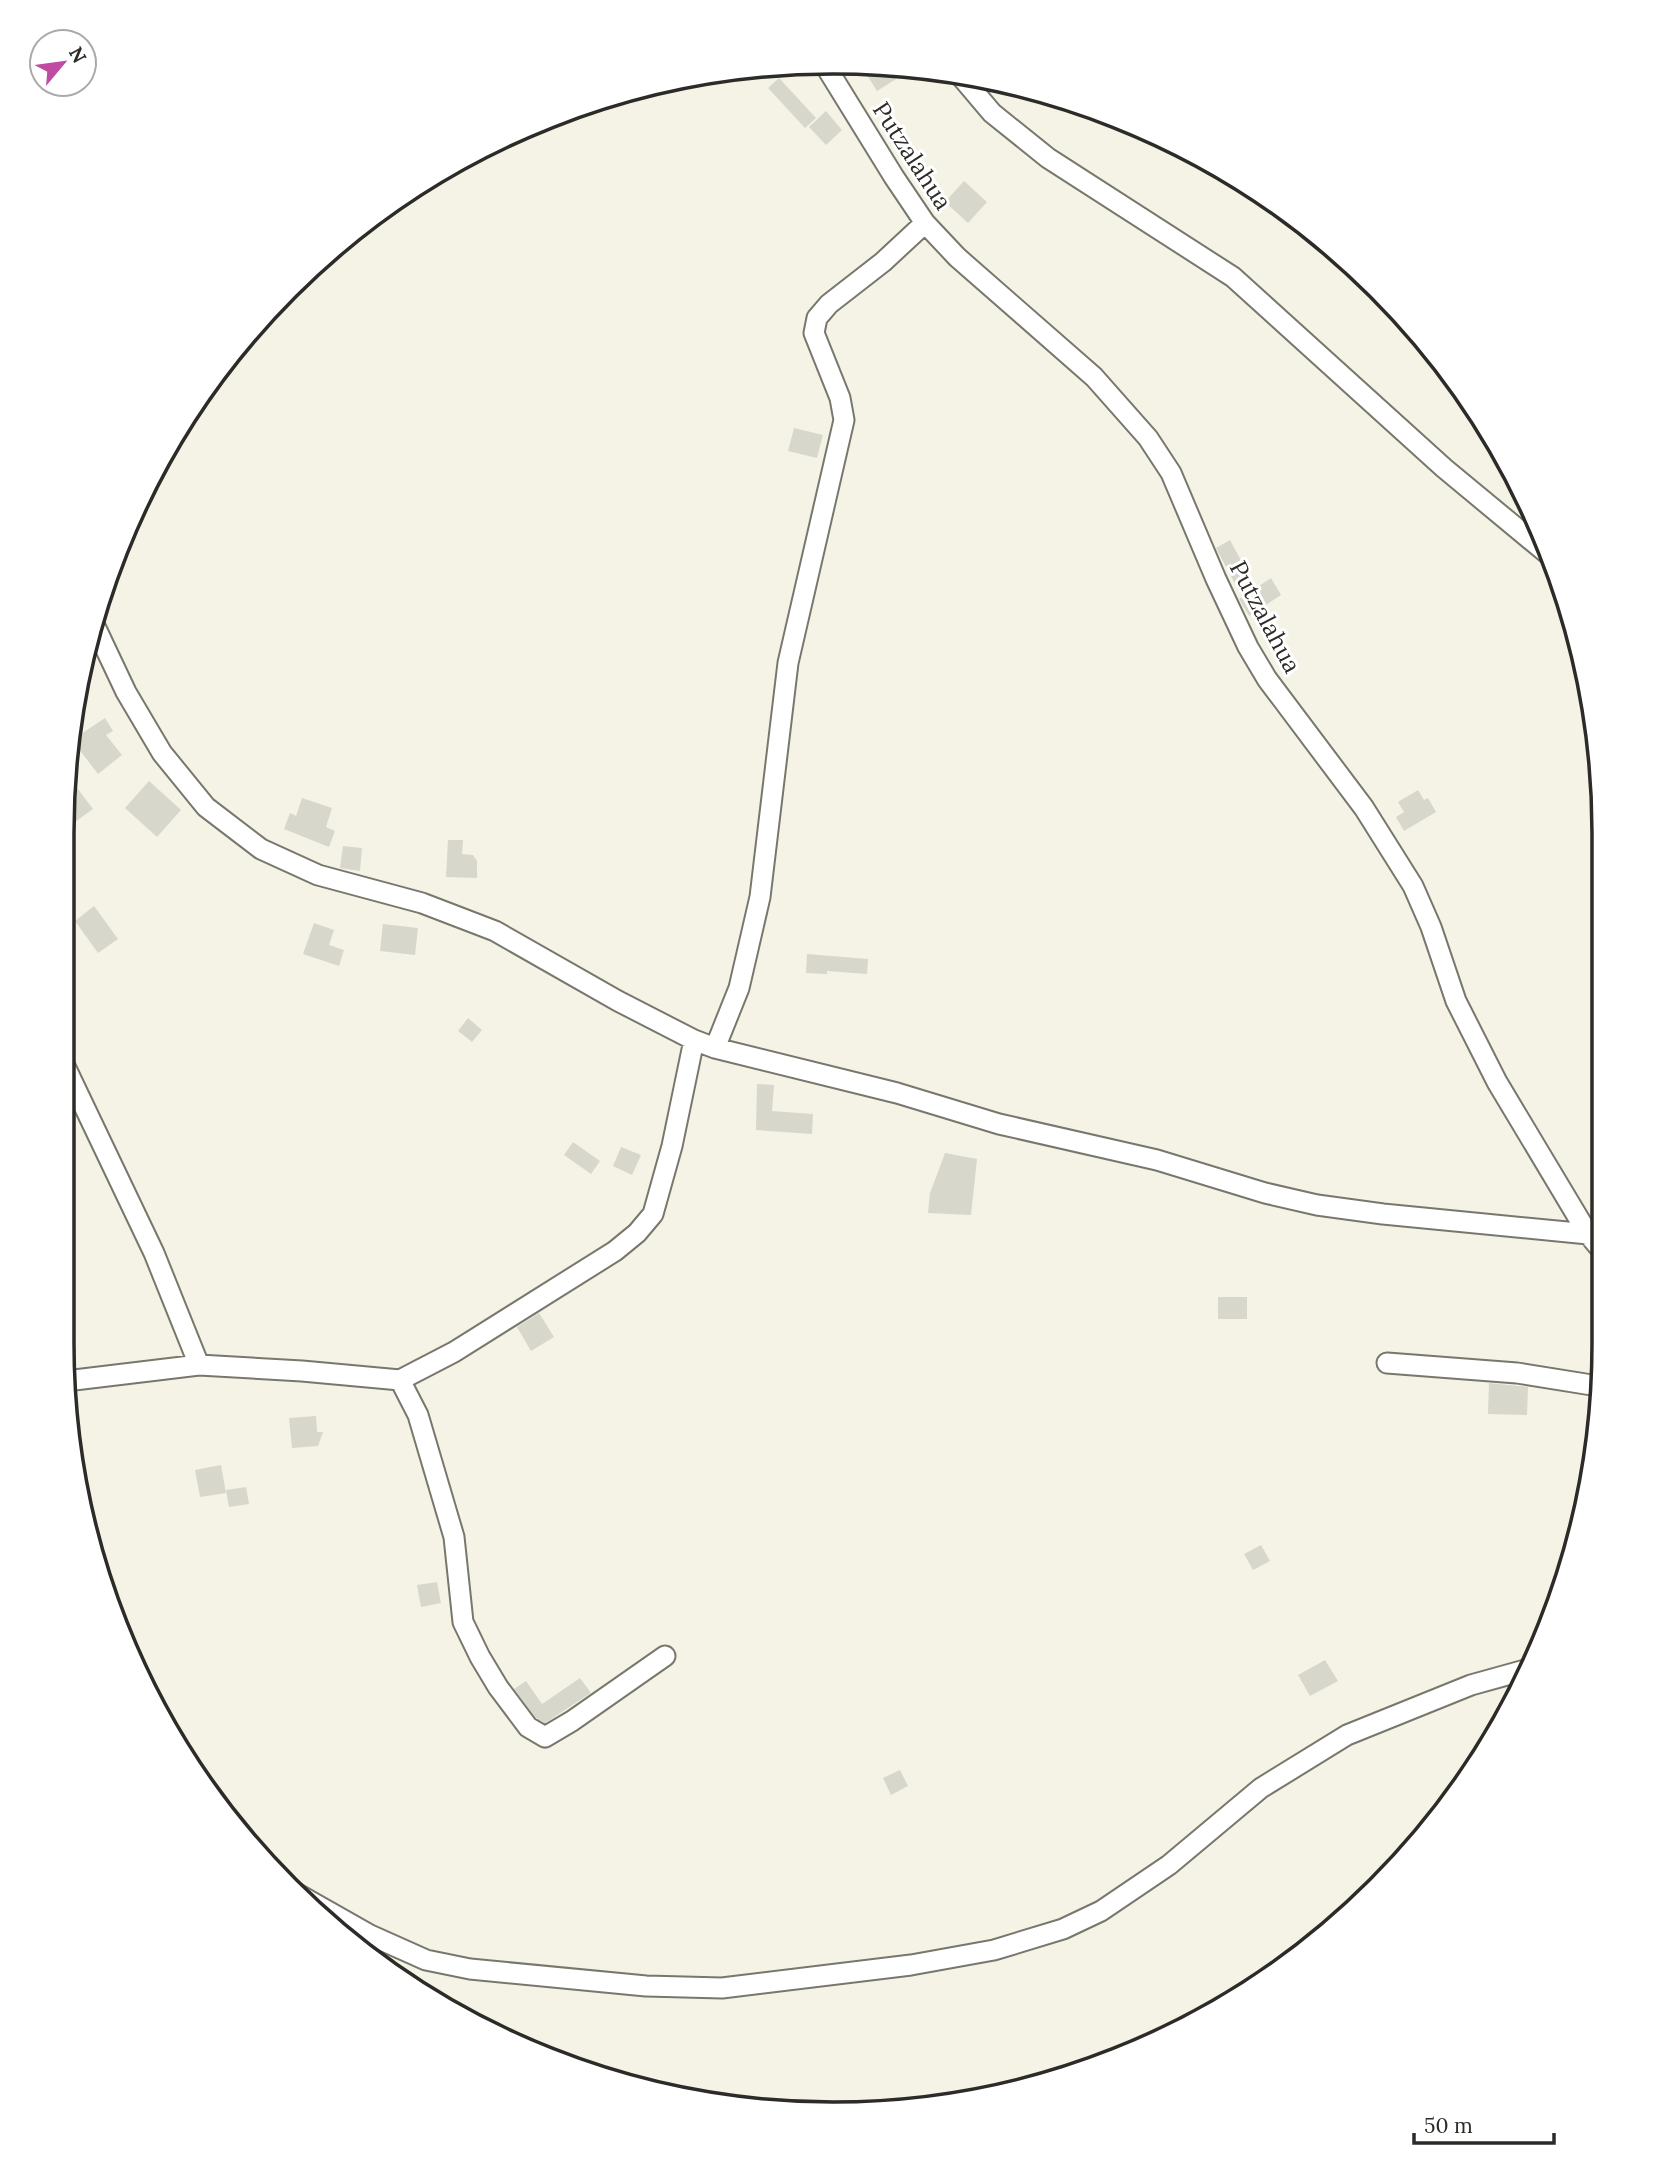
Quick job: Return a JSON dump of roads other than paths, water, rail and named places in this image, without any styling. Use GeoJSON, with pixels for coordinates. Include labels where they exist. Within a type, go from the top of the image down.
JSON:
{"type":"FeatureCollection","features":[{"type":"Feature","properties":{"kind":"street","name":"Putzalahua"},"geometry":{"type":"LineString","coordinates":[[830,74],[925,223],[957,257],[1094,377],[1148,438],[1171,473],[1248,647],[1267,679],[1364,808],[1413,886],[1462,1012],[1497,1082],[1592,1238]]}},
{"type":"Feature","properties":{"kind":"street"},"geometry":{"type":"LineString","coordinates":[[968,86],[992,113],[1048,158],[1233,277],[1444,468],[1536,544]]}},
{"type":"Feature","properties":{"kind":"street"},"geometry":{"type":"LineString","coordinates":[[715,1048],[739,988],[760,897],[789,663],[844,420],[840,398],[814,333],[817,318],[829,304],[883,262],[925,223]]}},
{"type":"Feature","properties":{"kind":"street"},"geometry":{"type":"LineString","coordinates":[[99,635],[126,692],[162,753],[206,807],[261,849],[317,875],[422,903],[495,931],[618,1001],[694,1040],[715,1048],[897,1093],[999,1124],[1157,1160],[1265,1193],[1317,1205],[1592,1240]]}},
{"type":"Feature","properties":{"kind":"street"},"geometry":{"type":"LineString","coordinates":[[75,1380],[199,1365],[400,1380],[454,1352],[615,1251],[637,1233],[653,1214],[672,1146],[694,1040]]}},
{"type":"Feature","properties":{"kind":"street"},"geometry":{"type":"LineString","coordinates":[[74,1085],[154,1253],[199,1365]]}},
{"type":"Feature","properties":{"kind":"street"},"geometry":{"type":"LineString","coordinates":[[1387,1363],[1530,1374],[1591,1385]]}},
{"type":"Feature","properties":{"kind":"street"},"geometry":{"type":"LineString","coordinates":[[400,1380],[418,1415],[454,1537],[463,1622],[498,1687],[528,1727],[545,1737],[665,1656]]}},
{"type":"Feature","properties":{"kind":"street"},"geometry":{"type":"LineString","coordinates":[[334,1915],[370,1935],[426,1960],[470,1969],[646,1986],[722,1988],[911,1965],[994,1950],[1063,1929],[1101,1911],[1169,1866],[1261,1788],[1347,1735],[1471,1685],[1517,1672]]}}]}
